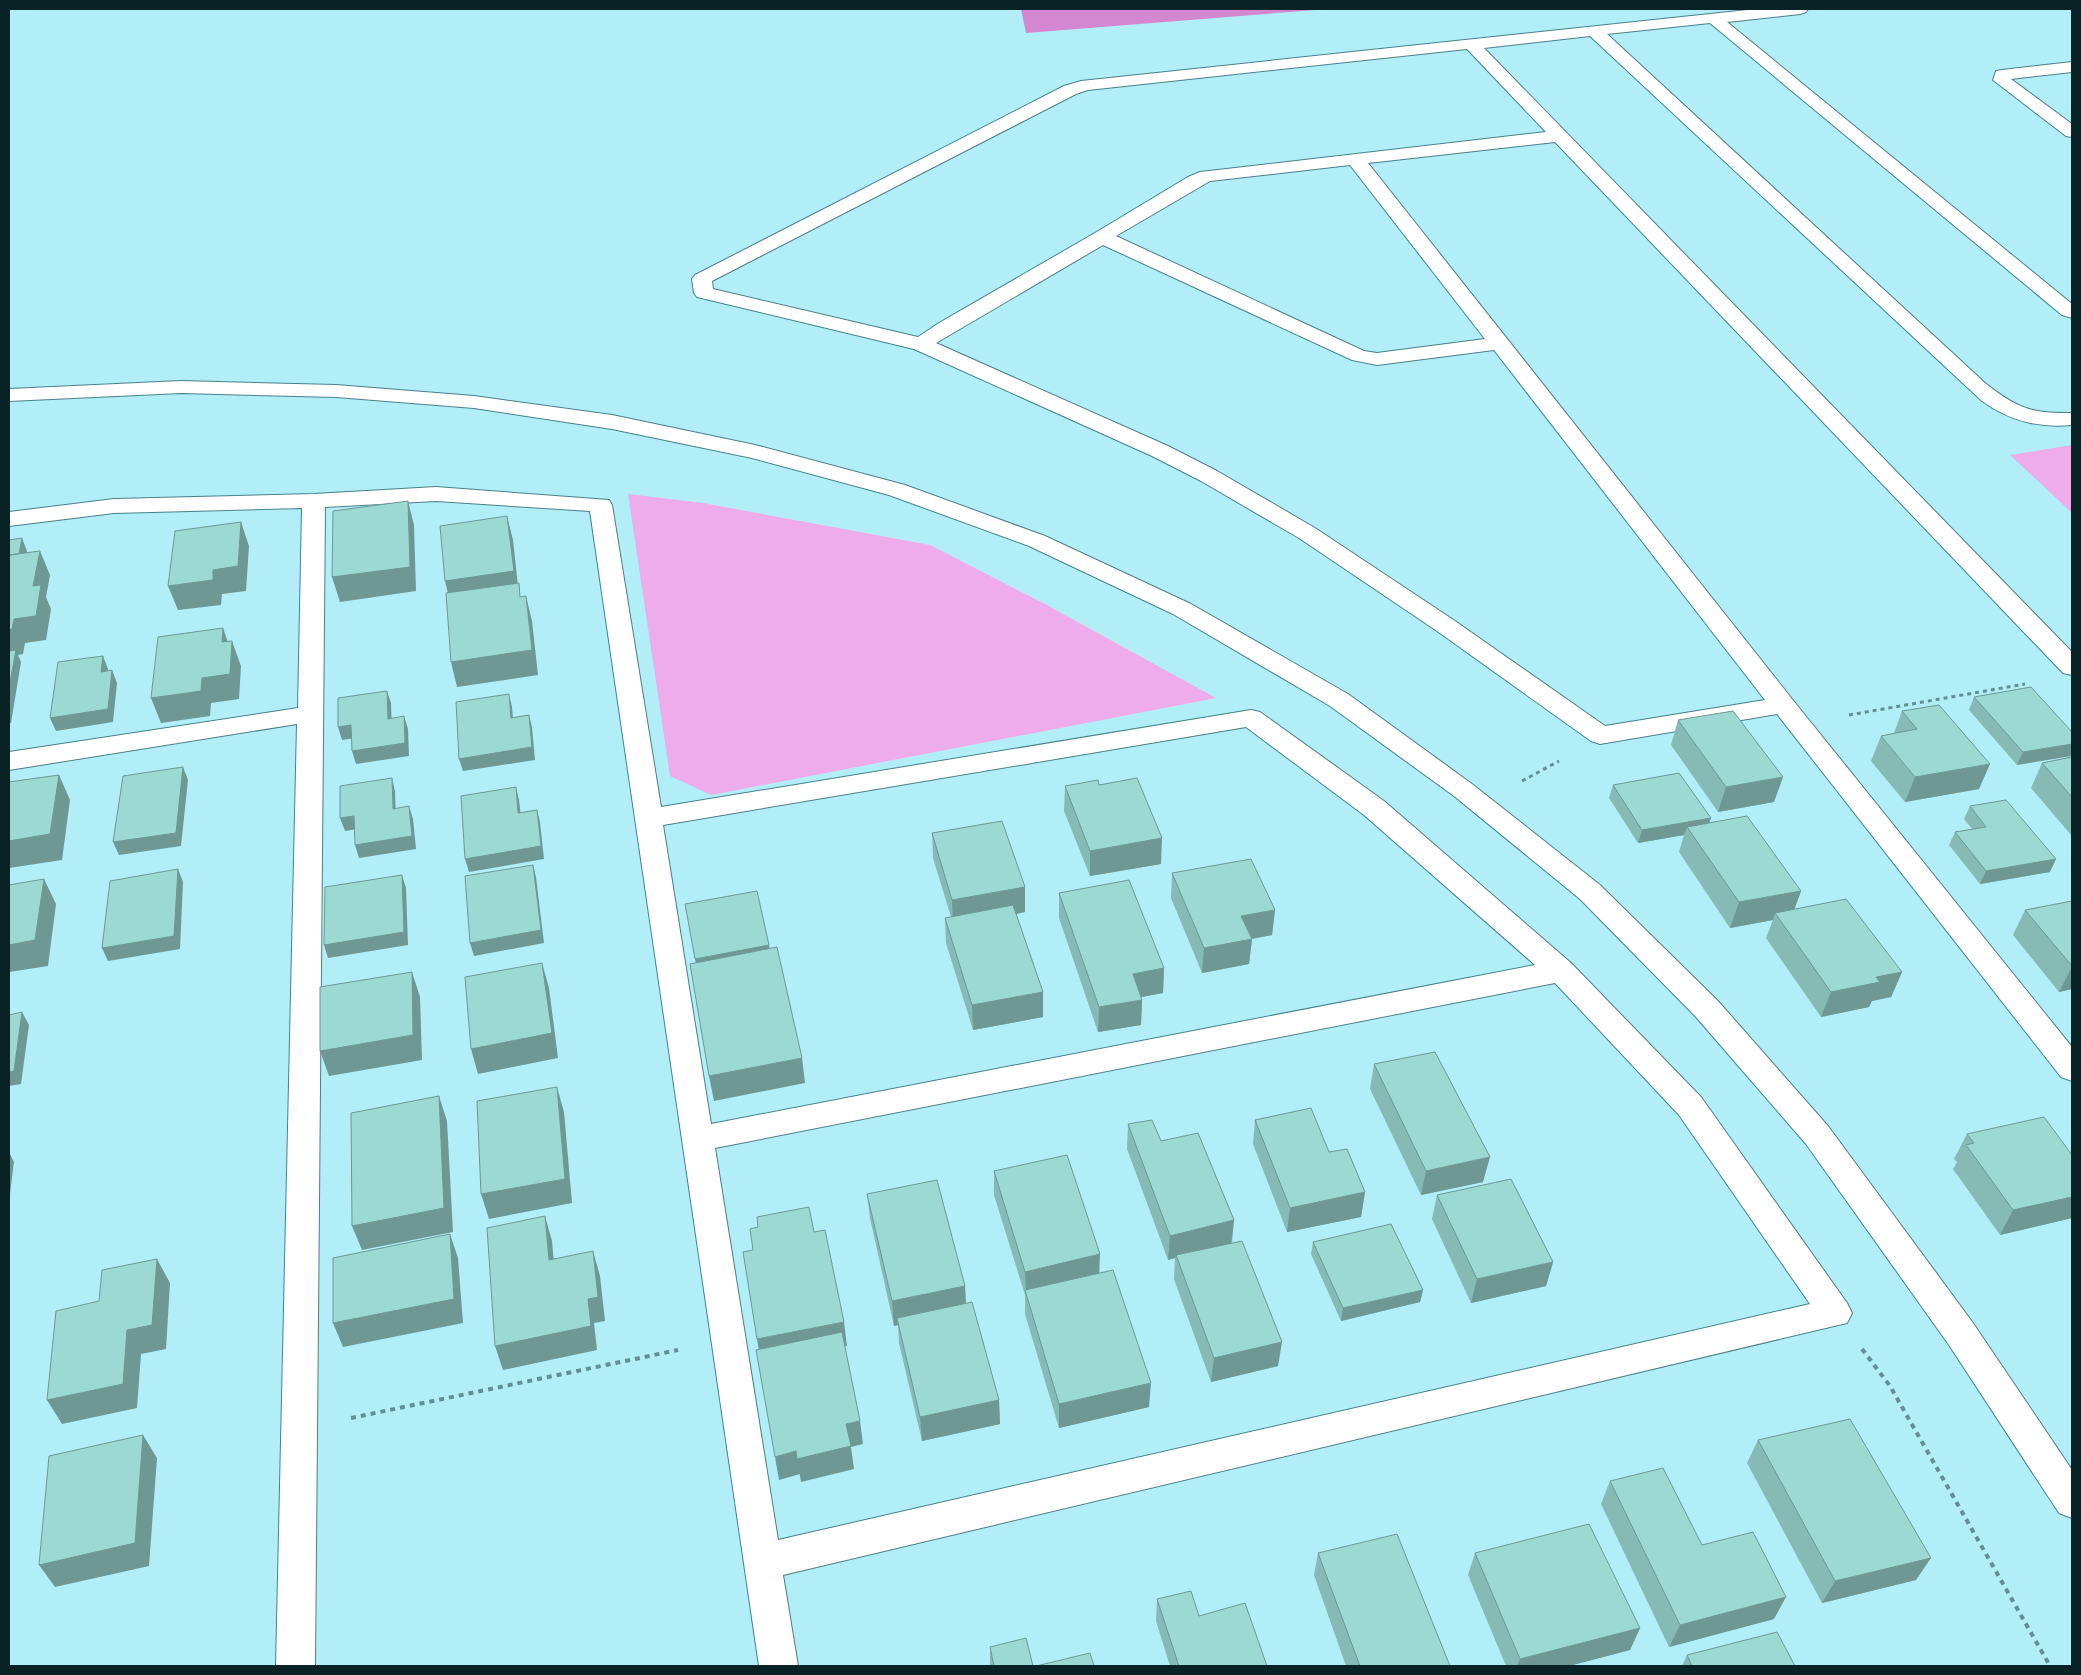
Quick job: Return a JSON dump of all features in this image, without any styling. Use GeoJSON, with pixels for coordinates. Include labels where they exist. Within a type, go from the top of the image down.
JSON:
{"type":"FeatureCollection","features":[{"type":"Feature","properties":{"kind":"street"},"geometry":{"type":"LineString","coordinates":[[1791,714],[1600,735],[1446,626],[1315,539],[1209,476],[1160,451],[921,344],[704,293],[702,279],[1070,90],[1087,85],[1800,9]]}},
{"type":"Feature","properties":{"kind":"street"},"geometry":{"type":"LineString","coordinates":[[1713,18],[2072,312]]}},
{"type":"Feature","properties":{"kind":"street"},"geometry":{"type":"LineString","coordinates":[[1594,31],[1971,381],[2001,406],[2025,417],[2054,421],[2072,419]]}},
{"type":"Feature","properties":{"kind":"street"},"geometry":{"type":"LineString","coordinates":[[1471,44],[2072,668]]}},
{"type":"Feature","properties":{"kind":"street"},"geometry":{"type":"LineString","coordinates":[[2072,67],[2002,75],[2001,80],[2072,132]]}},
{"type":"Feature","properties":{"kind":"street"},"geometry":{"type":"LineString","coordinates":[[921,344],[946,326],[1194,181],[1206,176],[1558,136]]}},
{"type":"Feature","properties":{"kind":"street"},"geometry":{"type":"LineString","coordinates":[[1355,159],[2072,1069]]}},
{"type":"Feature","properties":{"kind":"street"},"geometry":{"type":"LineString","coordinates":[[1102,236],[1359,356],[1377,359],[1500,343]]}},
{"type":"Feature","properties":{"kind":"street"},"geometry":{"type":"LineString","coordinates":[[9,395],[181,387],[336,391],[474,402],[612,422],[755,452],[897,490],[1037,542],[1182,609],[1339,700],[1463,790],[1590,892],[1707,1009],[1818,1135],[1961,1334],[2072,1501]]}},
{"type":"Feature","properties":{"kind":"street"},"geometry":{"type":"LineString","coordinates":[[9,519],[114,506],[314,501],[436,494],[601,505],[778,1666]]}},
{"type":"Feature","properties":{"kind":"street"},"geometry":{"type":"LineString","coordinates":[[295,1666],[314,501]]}},
{"type":"Feature","properties":{"kind":"street"},"geometry":{"type":"LineString","coordinates":[[9,761],[310,714]]}},
{"type":"Feature","properties":{"kind":"street"},"geometry":{"type":"LineString","coordinates":[[649,818],[1251,718],[1374,808],[1561,971],[1690,1106],[1835,1313],[761,1562]]}},
{"type":"Feature","properties":{"kind":"street"},"geometry":{"type":"LineString","coordinates":[[698,1139],[1561,971]]}},
{"type":"Feature","properties":{"kind":"path"},"geometry":{"type":"LineString","coordinates":[[1791,714],[2033,683]]}},
{"type":"Feature","properties":{"kind":"path"},"geometry":{"type":"LineString","coordinates":[[1835,1313],[1890,1386],[2050,1666]]}},
{"type":"Feature","properties":{"kind":"path"},"geometry":{"type":"LineString","coordinates":[[299,1428],[727,1340]]}},
{"type":"Feature","properties":{"kind":"shaded area"},"geometry":{"type":"Polygon","coordinates":[[[1021,9],[1328,9],[1026,33],[1021,9]]]}},
{"type":"Feature","properties":{"kind":"shaded area"},"geometry":{"type":"Polygon","coordinates":[[[2072,445],[2072,513],[2010,455],[2072,445]]]}},
{"type":"Feature","properties":{"kind":"shaded area"},"geometry":{"type":"Polygon","coordinates":[[[628,494],[703,503],[930,545],[1043,603],[1216,698],[711,795],[670,776],[628,494]]]}},
{"type":"Feature","properties":{"kind":"building"},"geometry":{"type":"Polygon","coordinates":[[[408,501],[410,567],[332,577],[333,511],[408,501]]]}},
{"type":"Feature","properties":{"kind":"building"},"geometry":{"type":"Polygon","coordinates":[[[507,516],[514,571],[445,581],[440,526],[507,516]]]}},
{"type":"Feature","properties":{"kind":"building"},"geometry":{"type":"Polygon","coordinates":[[[241,522],[238,566],[213,570],[213,580],[168,586],[175,531],[241,522]]]}},
{"type":"Feature","properties":{"kind":"building"},"geometry":{"type":"Polygon","coordinates":[[[22,538],[19,554],[9,555],[9,540],[22,538]]]}},
{"type":"Feature","properties":{"kind":"building"},"geometry":{"type":"Polygon","coordinates":[[[40,551],[33,586],[41,585],[36,616],[14,619],[12,629],[9,630],[9,555],[40,551]]]}},
{"type":"Feature","properties":{"kind":"building"},"geometry":{"type":"Polygon","coordinates":[[[519,583],[520,597],[526,596],[532,650],[451,662],[446,593],[519,583]]]}},
{"type":"Feature","properties":{"kind":"building"},"geometry":{"type":"Polygon","coordinates":[[[223,628],[222,642],[232,641],[230,674],[202,678],[201,691],[151,698],[158,637],[223,628]]]}},
{"type":"Feature","properties":{"kind":"building"},"geometry":{"type":"Polygon","coordinates":[[[16,650],[9,688],[9,651],[16,650]]]}},
{"type":"Feature","properties":{"kind":"building"},"geometry":{"type":"Polygon","coordinates":[[[103,656],[101,672],[112,670],[108,709],[50,718],[58,662],[103,656]]]}},
{"type":"Feature","properties":{"kind":"building"},"geometry":{"type":"Polygon","coordinates":[[[2031,687],[2072,732],[2072,744],[2023,752],[1974,697],[2031,687]]]}},
{"type":"Feature","properties":{"kind":"building"},"geometry":{"type":"Polygon","coordinates":[[[387,691],[388,719],[404,716],[405,743],[352,751],[351,725],[338,727],[338,698],[387,691]]]}},
{"type":"Feature","properties":{"kind":"building"},"geometry":{"type":"Polygon","coordinates":[[[509,694],[511,718],[529,715],[532,747],[459,759],[456,702],[509,694]]]}},
{"type":"Feature","properties":{"kind":"building"},"geometry":{"type":"Polygon","coordinates":[[[1939,705],[1990,764],[1915,777],[1881,736],[1917,729],[1902,711],[1939,705]]]}},
{"type":"Feature","properties":{"kind":"building"},"geometry":{"type":"Polygon","coordinates":[[[1733,711],[1783,777],[1726,787],[1678,720],[1733,711]]]}},
{"type":"Feature","properties":{"kind":"building"},"geometry":{"type":"Polygon","coordinates":[[[2072,757],[2072,797],[2042,763],[2072,757]]]}},
{"type":"Feature","properties":{"kind":"building"},"geometry":{"type":"Polygon","coordinates":[[[183,767],[176,833],[113,842],[123,776],[183,767]]]}},
{"type":"Feature","properties":{"kind":"building"},"geometry":{"type":"Polygon","coordinates":[[[1679,773],[1711,818],[1642,830],[1613,785],[1679,773]]]}},
{"type":"Feature","properties":{"kind":"building"},"geometry":{"type":"Polygon","coordinates":[[[59,775],[50,834],[9,841],[9,782],[59,775]]]}},
{"type":"Feature","properties":{"kind":"building"},"geometry":{"type":"Polygon","coordinates":[[[392,778],[393,809],[409,806],[412,836],[355,845],[354,816],[340,818],[340,786],[392,778]]]}},
{"type":"Feature","properties":{"kind":"building"},"geometry":{"type":"Polygon","coordinates":[[[1137,778],[1162,838],[1090,851],[1065,786],[1098,780],[1099,785],[1137,778]]]}},
{"type":"Feature","properties":{"kind":"building"},"geometry":{"type":"Polygon","coordinates":[[[516,787],[518,813],[537,810],[541,846],[465,859],[461,796],[516,787]]]}},
{"type":"Feature","properties":{"kind":"building"},"geometry":{"type":"Polygon","coordinates":[[[2006,800],[2056,859],[1986,871],[1955,832],[1986,827],[1970,806],[2006,800]]]}},
{"type":"Feature","properties":{"kind":"building"},"geometry":{"type":"Polygon","coordinates":[[[1747,816],[1801,891],[1739,902],[1687,827],[1747,816]]]}},
{"type":"Feature","properties":{"kind":"building"},"geometry":{"type":"Polygon","coordinates":[[[1002,821],[1025,887],[952,900],[932,833],[1002,821]]]}},
{"type":"Feature","properties":{"kind":"building"},"geometry":{"type":"Polygon","coordinates":[[[1251,859],[1275,910],[1241,916],[1252,939],[1204,948],[1172,873],[1251,859]]]}},
{"type":"Feature","properties":{"kind":"building"},"geometry":{"type":"Polygon","coordinates":[[[533,865],[541,930],[470,943],[465,876],[533,865]]]}},
{"type":"Feature","properties":{"kind":"building"},"geometry":{"type":"Polygon","coordinates":[[[178,869],[174,936],[102,948],[110,881],[178,869]]]}},
{"type":"Feature","properties":{"kind":"building"},"geometry":{"type":"Polygon","coordinates":[[[402,875],[404,932],[324,945],[325,887],[402,875]]]}},
{"type":"Feature","properties":{"kind":"building"},"geometry":{"type":"Polygon","coordinates":[[[44,879],[35,940],[9,945],[9,885],[44,879]]]}},
{"type":"Feature","properties":{"kind":"building"},"geometry":{"type":"Polygon","coordinates":[[[1129,880],[1164,968],[1133,974],[1142,1000],[1099,1007],[1059,893],[1129,880]]]}},
{"type":"Feature","properties":{"kind":"building"},"geometry":{"type":"Polygon","coordinates":[[[757,891],[769,945],[695,959],[685,904],[757,891]]]}},
{"type":"Feature","properties":{"kind":"building"},"geometry":{"type":"Polygon","coordinates":[[[1846,899],[1902,972],[1876,977],[1880,982],[1831,992],[1775,913],[1846,899]]]}},
{"type":"Feature","properties":{"kind":"building"},"geometry":{"type":"Polygon","coordinates":[[[2072,901],[2072,966],[2025,910],[2072,901]]]}},
{"type":"Feature","properties":{"kind":"building"},"geometry":{"type":"Polygon","coordinates":[[[1013,905],[1043,992],[972,1005],[945,918],[1013,905]]]}},
{"type":"Feature","properties":{"kind":"building"},"geometry":{"type":"Polygon","coordinates":[[[777,947],[802,1058],[709,1076],[690,964],[777,947]]]}},
{"type":"Feature","properties":{"kind":"building"},"geometry":{"type":"Polygon","coordinates":[[[542,963],[552,1033],[471,1049],[465,977],[542,963]]]}},
{"type":"Feature","properties":{"kind":"building"},"geometry":{"type":"Polygon","coordinates":[[[412,972],[413,1035],[320,1051],[320,987],[412,972]]]}},
{"type":"Feature","properties":{"kind":"building"},"geometry":{"type":"Polygon","coordinates":[[[22,1012],[14,1071],[9,1072],[9,1015],[22,1012]]]}},
{"type":"Feature","properties":{"kind":"building"},"geometry":{"type":"Polygon","coordinates":[[[1435,1052],[1490,1157],[1426,1171],[1374,1064],[1435,1052]]]}},
{"type":"Feature","properties":{"kind":"building"},"geometry":{"type":"Polygon","coordinates":[[[557,1087],[565,1179],[481,1194],[477,1101],[557,1087]]]}},
{"type":"Feature","properties":{"kind":"building"},"geometry":{"type":"Polygon","coordinates":[[[439,1096],[444,1208],[352,1226],[351,1113],[439,1096]]]}},
{"type":"Feature","properties":{"kind":"building"},"geometry":{"type":"Polygon","coordinates":[[[1311,1108],[1329,1152],[1347,1149],[1365,1192],[1290,1208],[1255,1120],[1311,1108]]]}},
{"type":"Feature","properties":{"kind":"building"},"geometry":{"type":"Polygon","coordinates":[[[2044,1117],[2072,1155],[2072,1197],[2013,1210],[1966,1145],[1974,1143],[1967,1134],[2044,1117]]]}},
{"type":"Feature","properties":{"kind":"building"},"geometry":{"type":"Polygon","coordinates":[[[1152,1120],[1161,1141],[1198,1133],[1234,1220],[1170,1236],[1128,1124],[1152,1120]]]}},
{"type":"Feature","properties":{"kind":"building"},"geometry":{"type":"Polygon","coordinates":[[[1067,1155],[1100,1254],[1025,1272],[994,1171],[1067,1155]]]}},
{"type":"Feature","properties":{"kind":"building"},"geometry":{"type":"Polygon","coordinates":[[[1511,1179],[1553,1262],[1477,1279],[1437,1195],[1511,1179]]]}},
{"type":"Feature","properties":{"kind":"building"},"geometry":{"type":"Polygon","coordinates":[[[937,1180],[965,1286],[892,1301],[867,1194],[937,1180]]]}},
{"type":"Feature","properties":{"kind":"building"},"geometry":{"type":"Polygon","coordinates":[[[809,1207],[814,1232],[825,1230],[844,1322],[757,1339],[743,1252],[753,1250],[750,1229],[758,1227],[757,1217],[809,1207]]]}},
{"type":"Feature","properties":{"kind":"building"},"geometry":{"type":"Polygon","coordinates":[[[545,1216],[549,1260],[593,1251],[598,1297],[588,1299],[591,1326],[495,1346],[487,1228],[545,1216]]]}},
{"type":"Feature","properties":{"kind":"building"},"geometry":{"type":"Polygon","coordinates":[[[1391,1224],[1423,1290],[1343,1308],[1313,1242],[1391,1224]]]}},
{"type":"Feature","properties":{"kind":"building"},"geometry":{"type":"Polygon","coordinates":[[[450,1234],[454,1299],[333,1323],[333,1258],[450,1234]]]}},
{"type":"Feature","properties":{"kind":"building"},"geometry":{"type":"Polygon","coordinates":[[[1242,1241],[1282,1342],[1214,1358],[1176,1255],[1242,1241]]]}},
{"type":"Feature","properties":{"kind":"building"},"geometry":{"type":"Polygon","coordinates":[[[157,1259],[152,1325],[127,1330],[123,1384],[47,1400],[56,1311],[99,1301],[102,1270],[157,1259]]]}},
{"type":"Feature","properties":{"kind":"building"},"geometry":{"type":"Polygon","coordinates":[[[1113,1270],[1151,1383],[1059,1404],[1025,1290],[1113,1270]]]}},
{"type":"Feature","properties":{"kind":"building"},"geometry":{"type":"Polygon","coordinates":[[[972,1302],[999,1400],[920,1417],[897,1318],[972,1302]]]}},
{"type":"Feature","properties":{"kind":"building"},"geometry":{"type":"Polygon","coordinates":[[[842,1332],[860,1421],[846,1424],[851,1446],[797,1459],[796,1451],[775,1457],[756,1350],[842,1332]]]}},
{"type":"Feature","properties":{"kind":"building"},"geometry":{"type":"Polygon","coordinates":[[[1850,1419],[1931,1558],[1835,1581],[1758,1440],[1850,1419]]]}},
{"type":"Feature","properties":{"kind":"building"},"geometry":{"type":"Polygon","coordinates":[[[143,1435],[135,1543],[39,1565],[49,1456],[143,1435]]]}},
{"type":"Feature","properties":{"kind":"building"},"geometry":{"type":"Polygon","coordinates":[[[1663,1468],[1702,1545],[1753,1532],[1786,1597],[1680,1625],[1610,1481],[1663,1468]]]}},
{"type":"Feature","properties":{"kind":"building"},"geometry":{"type":"Polygon","coordinates":[[[1589,1524],[1640,1628],[1520,1659],[1475,1553],[1589,1524]]]}},
{"type":"Feature","properties":{"kind":"building"},"geometry":{"type":"Polygon","coordinates":[[[1397,1534],[1450,1666],[1360,1666],[1318,1553],[1397,1534]]]}},
{"type":"Feature","properties":{"kind":"building"},"geometry":{"type":"Polygon","coordinates":[[[1191,1591],[1199,1616],[1245,1603],[1267,1666],[1179,1666],[1157,1599],[1191,1591]]]}},
{"type":"Feature","properties":{"kind":"building"},"geometry":{"type":"Polygon","coordinates":[[[1777,1632],[1795,1666],[1692,1666],[1687,1655],[1777,1632]]]}},
{"type":"Feature","properties":{"kind":"building"},"geometry":{"type":"Polygon","coordinates":[[[1026,1638],[1033,1666],[994,1666],[990,1647],[1026,1638]]]}},
{"type":"Feature","properties":{"kind":"building"},"geometry":{"type":"Polygon","coordinates":[[[1090,1653],[1094,1666],[1036,1666],[1090,1653]]]}}]}
